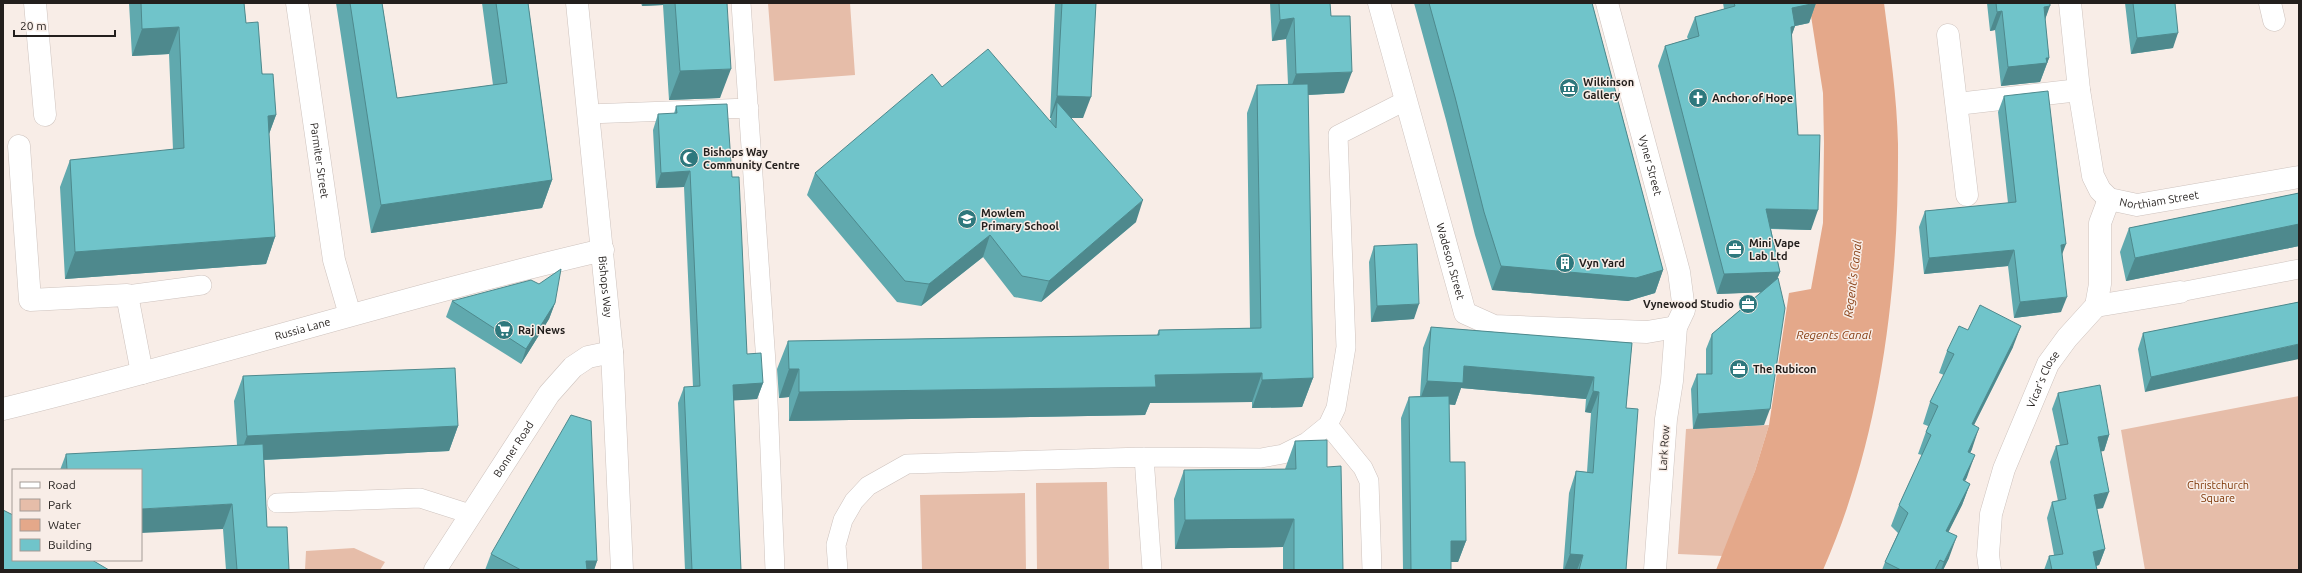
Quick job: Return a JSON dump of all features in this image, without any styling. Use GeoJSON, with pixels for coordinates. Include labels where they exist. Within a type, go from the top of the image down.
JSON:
{"type":"FeatureCollection","features":[{"type":"Feature","properties":{"kind":"street"},"geometry":{"type":"LineString","coordinates":[[35,3],[45,115]]}},
{"type":"Feature","properties":{"kind":"street","name":"Parmiter Street"},"geometry":{"type":"LineString","coordinates":[[297,3],[334,260],[350,315]]}},
{"type":"Feature","properties":{"kind":"street","name":"Bishops Way"},"geometry":{"type":"LineString","coordinates":[[577,3],[612,352],[622,570]]}},
{"type":"Feature","properties":{"kind":"street","name":"Wadeson Street"},"geometry":{"type":"LineString","coordinates":[[1379,3],[1465,313],[1494,326],[1647,332],[1676,327]]}},
{"type":"Feature","properties":{"kind":"street","name":"Vyner Street"},"geometry":{"type":"LineString","coordinates":[[1607,3],[1679,272],[1684,310],[1676,327]]}},
{"type":"Feature","properties":{"kind":"street","name":"Northiam Street"},"geometry":{"type":"LineString","coordinates":[[2070,3],[2079,90],[2093,176],[2100,190],[2109,198],[2138,205],[2299,176]]}},
{"type":"Feature","properties":{"kind":"street"},"geometry":{"type":"LineString","coordinates":[[1948,35],[1967,195]]}},
{"type":"Feature","properties":{"kind":"street"},"geometry":{"type":"LineString","coordinates":[[1957,104],[2079,90]]}},
{"type":"Feature","properties":{"kind":"street"},"geometry":{"type":"LineString","coordinates":[[19,146],[30,300],[127,295],[142,373]]}},
{"type":"Feature","properties":{"kind":"street"},"geometry":{"type":"LineString","coordinates":[[2109,198],[2100,224],[2100,284],[2096,306],[2180,292]]}},
{"type":"Feature","properties":{"kind":"street","name":"Russia Lane"},"geometry":{"type":"LineString","coordinates":[[3,408],[142,373],[411,298],[602,250]]}},
{"type":"Feature","properties":{"kind":"street","name":"Vicar's Close"},"geometry":{"type":"LineString","coordinates":[[1990,570],[1988,555],[1991,514],[2004,469],[2048,364],[2067,338],[2096,306]]}},
{"type":"Feature","properties":{"kind":"street","name":"Lark Row"},"geometry":{"type":"LineString","coordinates":[[1655,570],[1666,419],[1672,381],[1676,327]]}},
{"type":"Feature","properties":{"kind":"street","name":"Bonner Road"},"geometry":{"type":"LineString","coordinates":[[435,570],[549,394],[573,367],[588,357],[612,352]]}},
{"type":"Feature","properties":{"kind":"lane"},"geometry":{"type":"LineString","coordinates":[[741,3],[767,378],[775,570]]}},
{"type":"Feature","properties":{"kind":"lane"},"geometry":{"type":"LineString","coordinates":[[838,570],[836,546],[843,520],[854,501],[868,486],[907,464],[1144,458],[1261,458],[1283,454],[1307,442],[1328,425],[1336,408],[1339,396],[1346,347],[1338,135],[1405,101]]}},
{"type":"Feature","properties":{"kind":"lane"},"geometry":{"type":"LineString","coordinates":[[588,114],[749,108]]}},
{"type":"Feature","properties":{"kind":"lane"},"geometry":{"type":"LineString","coordinates":[[2180,292],[2299,269]]}},
{"type":"Feature","properties":{"kind":"lane"},"geometry":{"type":"LineString","coordinates":[[127,295],[202,285]]}},
{"type":"Feature","properties":{"kind":"lane"},"geometry":{"type":"LineString","coordinates":[[1328,425],[1363,468],[1369,481],[1372,570]]}},
{"type":"Feature","properties":{"kind":"lane"},"geometry":{"type":"LineString","coordinates":[[1144,458],[1152,570]]}},
{"type":"Feature","properties":{"kind":"lane"},"geometry":{"type":"LineString","coordinates":[[277,503],[420,498],[470,514]]}},
{"type":"Feature","properties":{"kind":"green space"},"geometry":{"type":"Polygon","coordinates":[[[768,3],[850,3],[855,75],[774,81],[768,3]]]}},
{"type":"Feature","properties":{"kind":"green space","name":"Christchurch Square"},"geometry":{"type":"Polygon","coordinates":[[[2299,396],[2299,570],[2145,570],[2121,430],[2299,396]]]}},
{"type":"Feature","properties":{"kind":"green space"},"geometry":{"type":"Polygon","coordinates":[[[1769,425],[1755,471],[1723,556],[1678,554],[1686,429],[1769,425]]]}},
{"type":"Feature","properties":{"kind":"green space"},"geometry":{"type":"Polygon","coordinates":[[[1107,482],[1109,570],[1037,570],[1036,483],[1107,482]]]}},
{"type":"Feature","properties":{"kind":"green space"},"geometry":{"type":"Polygon","coordinates":[[[1025,493],[1026,570],[922,570],[920,495],[1025,493]]]}},
{"type":"Feature","properties":{"kind":"green space"},"geometry":{"type":"Polygon","coordinates":[[[354,548],[385,562],[380,570],[305,570],[306,551],[354,548]]]}},
{"type":"Feature","properties":{"kind":"water","name":"Regents Canal"},"geometry":{"type":"Polygon","coordinates":[[[1809,3],[1884,3],[1895,91],[1898,144],[1895,253],[1883,362],[1859,468],[1843,520],[1823,570],[1716,570],[1755,471],[1769,425],[1789,293],[1811,289],[1823,223],[1823,93],[1809,3]]]}},
{"type":"Feature","properties":{"kind":"building"},"geometry":{"type":"Polygon","coordinates":[[[141,3],[244,3],[246,23],[258,22],[262,74],[273,74],[276,115],[268,116],[275,237],[75,252],[70,160],[184,148],[179,27],[142,29],[141,3]]]}},
{"type":"Feature","properties":{"kind":"building"},"geometry":{"type":"Polygon","coordinates":[[[350,3],[382,3],[397,98],[507,83],[496,3],[528,3],[552,180],[381,205],[350,3]]]}},
{"type":"Feature","properties":{"kind":"building"},"geometry":{"type":"Polygon","coordinates":[[[675,3],[727,3],[731,69],[680,71],[675,3]]]}},
{"type":"Feature","properties":{"kind":"building"},"geometry":{"type":"Polygon","coordinates":[[[1062,3],[1096,3],[1091,97],[1057,96],[1062,3]]]}},
{"type":"Feature","properties":{"kind":"building"},"geometry":{"type":"Polygon","coordinates":[[[1279,3],[1330,3],[1331,16],[1350,16],[1352,72],[1296,74],[1294,18],[1280,20],[1279,3]]]}},
{"type":"Feature","properties":{"kind":"building"},"geometry":{"type":"Polygon","coordinates":[[[1429,3],[1592,3],[1663,270],[1636,278],[1501,266],[1484,212],[1455,97],[1429,3]]]}},
{"type":"Feature","properties":{"kind":"building"},"geometry":{"type":"Polygon","coordinates":[[[1734,3],[1816,3],[1792,8],[1795,26],[1791,27],[1798,135],[1820,135],[1818,210],[1766,209],[1780,272],[1724,274],[1665,46],[1699,36],[1695,17],[1735,6],[1734,3]]]}},
{"type":"Feature","properties":{"kind":"building"},"geometry":{"type":"Polygon","coordinates":[[[1996,3],[2050,3],[2050,6],[2044,7],[2049,58],[2046,58],[2047,63],[2008,67],[2002,11],[1997,12],[1996,3]]]}},
{"type":"Feature","properties":{"kind":"building"},"geometry":{"type":"Polygon","coordinates":[[[2133,3],[2175,3],[2178,33],[2137,38],[2133,3]]]}},
{"type":"Feature","properties":{"kind":"building"},"geometry":{"type":"Polygon","coordinates":[[[988,49],[1056,128],[1057,102],[1143,200],[1049,281],[1022,276],[990,235],[929,284],[905,281],[815,173],[932,74],[942,87],[988,49]]]}},
{"type":"Feature","properties":{"kind":"building"},"geometry":{"type":"Polygon","coordinates":[[[1308,84],[1313,378],[1262,380],[1262,373],[1155,375],[1156,387],[799,392],[799,369],[789,369],[788,341],[1159,335],[1159,330],[1261,328],[1257,85],[1308,84]]]}},
{"type":"Feature","properties":{"kind":"building"},"geometry":{"type":"Polygon","coordinates":[[[2048,91],[2066,244],[2061,245],[2067,297],[2020,302],[2014,250],[1929,258],[1925,211],[2016,202],[2004,96],[2048,91]]]}},
{"type":"Feature","properties":{"kind":"building"},"geometry":{"type":"Polygon","coordinates":[[[727,104],[732,177],[739,177],[747,354],[761,353],[763,383],[733,385],[741,570],[692,570],[684,387],[700,386],[690,171],[661,173],[658,114],[677,113],[676,106],[727,104]]]}},
{"type":"Feature","properties":{"kind":"building"},"geometry":{"type":"Polygon","coordinates":[[[2299,193],[2299,224],[2135,258],[2129,228],[2299,193]]]}},
{"type":"Feature","properties":{"kind":"building"},"geometry":{"type":"Polygon","coordinates":[[[1417,244],[1419,304],[1377,306],[1374,246],[1417,244]]]}},
{"type":"Feature","properties":{"kind":"building","name":"Raj News"},"geometry":{"type":"Polygon","coordinates":[[[561,269],[555,303],[526,349],[452,301],[531,280],[539,284],[561,269]]]}},
{"type":"Feature","properties":{"kind":"building","name":"The Rubicon"},"geometry":{"type":"Polygon","coordinates":[[[1778,278],[1785,308],[1770,409],[1698,414],[1697,374],[1712,374],[1712,334],[1778,278]]]}},
{"type":"Feature","properties":{"kind":"building"},"geometry":{"type":"Polygon","coordinates":[[[2299,302],[2299,344],[2151,377],[2143,333],[2299,302]]]}},
{"type":"Feature","properties":{"kind":"building"},"geometry":{"type":"Polygon","coordinates":[[[1980,305],[2021,326],[1972,424],[1979,428],[1968,452],[1975,455],[1963,480],[1970,484],[1946,531],[1957,536],[1944,562],[1940,560],[1935,570],[1901,570],[1885,562],[1908,513],[1899,505],[1931,435],[1926,432],[1938,406],[1930,402],[1954,354],[1947,351],[1959,326],[1968,330],[1980,305]]]}},
{"type":"Feature","properties":{"kind":"building"},"geometry":{"type":"Polygon","coordinates":[[[1431,327],[1632,343],[1626,408],[1638,409],[1626,570],[1579,570],[1583,555],[1570,554],[1576,471],[1593,473],[1599,392],[1593,391],[1594,377],[1464,366],[1463,383],[1427,381],[1431,327]]]}},
{"type":"Feature","properties":{"kind":"building"},"geometry":{"type":"Polygon","coordinates":[[[455,368],[458,426],[247,436],[243,376],[455,368]]]}},
{"type":"Feature","properties":{"kind":"building"},"geometry":{"type":"Polygon","coordinates":[[[2100,385],[2109,435],[2098,437],[2109,492],[2094,495],[2105,549],[2093,552],[2097,570],[2052,570],[2049,556],[2063,554],[2052,502],[2066,499],[2056,446],[2068,444],[2058,393],[2100,385]]]}},
{"type":"Feature","properties":{"kind":"building"},"geometry":{"type":"Polygon","coordinates":[[[1449,396],[1450,462],[1465,462],[1466,541],[1451,541],[1451,570],[1411,570],[1409,397],[1449,396]]]}},
{"type":"Feature","properties":{"kind":"building"},"geometry":{"type":"Polygon","coordinates":[[[571,415],[591,421],[597,561],[586,561],[587,570],[521,570],[491,554],[571,415]]]}},
{"type":"Feature","properties":{"kind":"building"},"geometry":{"type":"Polygon","coordinates":[[[1327,440],[1327,467],[1341,466],[1343,570],[1294,570],[1294,519],[1185,520],[1184,470],[1296,469],[1295,441],[1327,440]]]}},
{"type":"Feature","properties":{"kind":"building"},"geometry":{"type":"Polygon","coordinates":[[[263,444],[267,527],[287,527],[289,570],[237,570],[232,504],[142,509],[142,469],[67,469],[66,454],[263,444]]]}},
{"type":"Feature","properties":{"kind":"building"},"geometry":{"type":"Polygon","coordinates":[[[3,510],[12,514],[12,561],[94,561],[109,570],[3,570],[3,510]]]}},
{"type":"Feature","properties":{"kind":"place","name":"Wilkinson Gallery"},"geometry":{"type":"Point","coordinates":[1569,88]}},
{"type":"Feature","properties":{"kind":"place","name":"Anchor of Hope"},"geometry":{"type":"Point","coordinates":[1698,98]}},
{"type":"Feature","properties":{"kind":"place","name":"Bishops Way Community Centre"},"geometry":{"type":"Point","coordinates":[689,158]}},
{"type":"Feature","properties":{"kind":"place","name":"Mowlem Primary School"},"geometry":{"type":"Point","coordinates":[967,219]}},
{"type":"Feature","properties":{"kind":"place","name":"Mini Vape Lab Ltd"},"geometry":{"type":"Point","coordinates":[1735,249]}},
{"type":"Feature","properties":{"kind":"place","name":"Vyn Yard"},"geometry":{"type":"Point","coordinates":[1565,263]}},
{"type":"Feature","properties":{"kind":"place","name":"Vynewood Studio"},"geometry":{"type":"Point","coordinates":[1748,304]}},
{"type":"Feature","properties":{"kind":"place","name":"Raj News"},"geometry":{"type":"Point","coordinates":[504,330]}},
{"type":"Feature","properties":{"kind":"place","name":"The Rubicon"},"geometry":{"type":"Point","coordinates":[1739,369]}},
{"type":"Feature","properties":{"kind":"water label","name":"Regent's Canal"},"geometry":{"type":"Point","coordinates":[1853,279]}}]}
